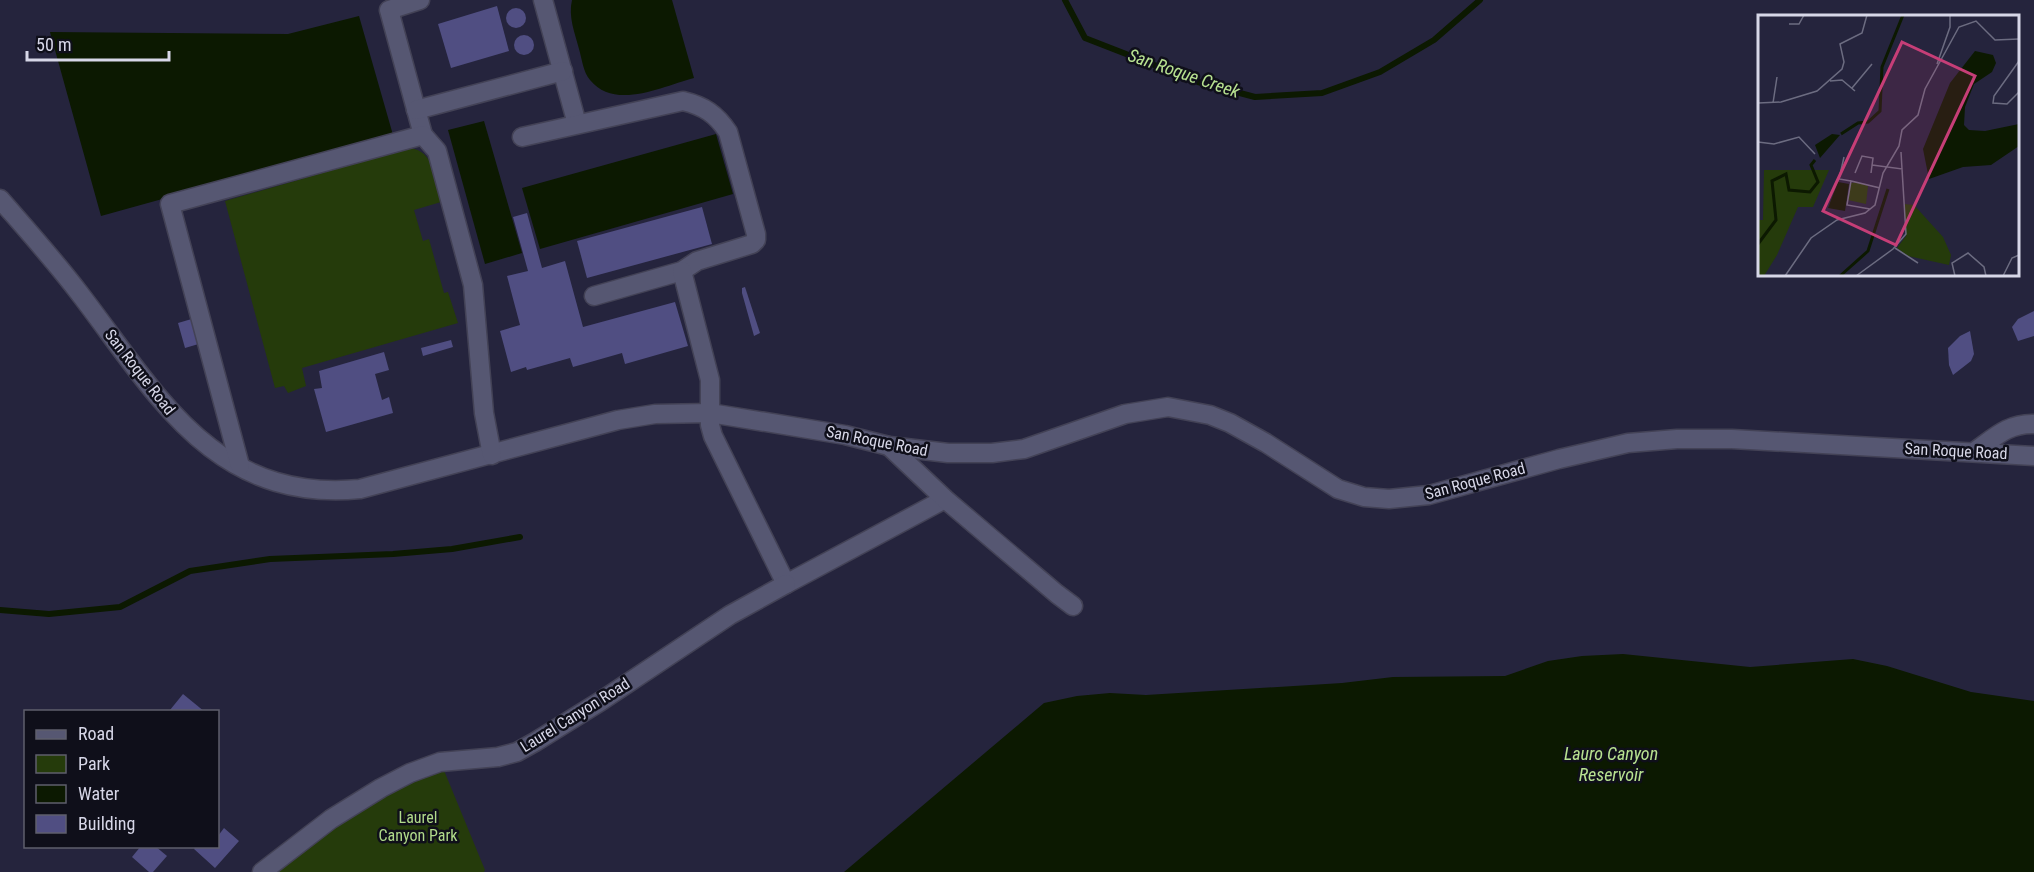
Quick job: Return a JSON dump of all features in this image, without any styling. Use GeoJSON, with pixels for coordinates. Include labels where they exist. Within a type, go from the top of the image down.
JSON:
{"type":"FeatureCollection","features":[{"type":"Feature","properties":{"kind":"street"},"geometry":{"type":"LineString","coordinates":[[420,0],[389,10],[423,135],[437,151],[473,285],[484,413],[492,454]]}},
{"type":"Feature","properties":{"kind":"street"},"geometry":{"type":"LineString","coordinates":[[543,0],[577,124]]}},
{"type":"Feature","properties":{"kind":"street"},"geometry":{"type":"LineString","coordinates":[[416,110],[563,71]]}},
{"type":"Feature","properties":{"kind":"street"},"geometry":{"type":"LineString","coordinates":[[522,137],[683,101],[704,108],[720,120],[728,132],[756,240],[752,244],[697,261],[682,271],[594,296]]}},
{"type":"Feature","properties":{"kind":"street"},"geometry":{"type":"LineString","coordinates":[[240,466],[170,204],[423,135]]}},
{"type":"Feature","properties":{"kind":"street","name":"San Roque Road"},"geometry":{"type":"LineString","coordinates":[[0,199],[79,293],[152,391],[202,442],[240,466],[272,480],[304,487],[360,489],[618,420],[655,414],[710,413],[844,435],[889,446],[948,453],[992,453],[1024,449],[1125,414],[1168,407],[1210,415],[1230,423],[1338,489],[1364,497],[1389,500],[1429,495],[1559,459],[1628,443],[1667,440],[1732,439],[2034,456]]}},
{"type":"Feature","properties":{"kind":"street"},"geometry":{"type":"LineString","coordinates":[[682,271],[710,380],[710,425],[713,436],[786,584]]}},
{"type":"Feature","properties":{"kind":"street"},"geometry":{"type":"LineString","coordinates":[[1974,452],[2010,427],[2034,424]]}},
{"type":"Feature","properties":{"kind":"street"},"geometry":{"type":"LineString","coordinates":[[889,446],[945,499],[1073,606]]}},
{"type":"Feature","properties":{"kind":"street","name":"Laurel Canyon Road"},"geometry":{"type":"LineString","coordinates":[[262,872],[332,819],[381,788],[410,773],[440,762],[498,757],[517,752],[601,701],[730,615],[945,499]]}},
{"type":"Feature","properties":{"kind":"green space"},"geometry":{"type":"Polygon","coordinates":[[[409,148],[424,154],[436,176],[441,202],[414,210],[423,241],[429,239],[444,293],[448,292],[458,323],[302,368],[306,386],[288,393],[284,386],[275,388],[225,201],[409,148]]]}},
{"type":"Feature","properties":{"kind":"green space","name":"Laurel Canyon Park"},"geometry":{"type":"Polygon","coordinates":[[[443,768],[484,872],[273,872],[353,813],[404,782],[443,768]]]}},
{"type":"Feature","properties":{"kind":"water"},"geometry":{"type":"Polygon","coordinates":[[[572,0],[672,0],[694,78],[640,94],[612,94],[600,89],[590,80],[584,69],[571,19],[572,0]]]}},
{"type":"Feature","properties":{"kind":"water"},"geometry":{"type":"Polygon","coordinates":[[[359,16],[393,135],[101,216],[50,32],[288,34],[359,16]]]}},
{"type":"Feature","properties":{"kind":"water"},"geometry":{"type":"Polygon","coordinates":[[[484,121],[522,253],[485,264],[448,130],[484,121]]]}},
{"type":"Feature","properties":{"kind":"water"},"geometry":{"type":"Polygon","coordinates":[[[716,134],[733,194],[540,249],[522,188],[716,134]]]}},
{"type":"Feature","properties":{"kind":"water","name":"Lauro Canyon Reservoir"},"geometry":{"type":"Polygon","coordinates":[[[1623,654],[1750,667],[1853,659],[1887,666],[1971,692],[2034,701],[2034,872],[844,872],[1044,703],[1077,696],[1110,693],[1146,695],[1342,683],[1393,677],[1505,676],[1548,661],[1582,656],[1623,654]]]}},
{"type":"Feature","properties":{"kind":"building"},"geometry":{"type":"Polygon","coordinates":[[[497,6],[509,51],[451,68],[438,24],[497,6]]]}},
{"type":"Feature","properties":{"kind":"building"},"geometry":{"type":"Polygon","coordinates":[[[516,8],[523,11],[526,18],[523,25],[516,28],[509,25],[506,18],[509,11],[516,8]]]}},
{"type":"Feature","properties":{"kind":"building"},"geometry":{"type":"Polygon","coordinates":[[[524,35],[531,38],[534,45],[531,52],[524,55],[517,52],[514,45],[517,38],[524,35]]]}},
{"type":"Feature","properties":{"kind":"building"},"geometry":{"type":"Polygon","coordinates":[[[702,207],[712,244],[587,278],[577,241],[702,207]]]}},
{"type":"Feature","properties":{"kind":"building"},"geometry":{"type":"Polygon","coordinates":[[[527,213],[542,268],[565,261],[583,327],[675,302],[688,346],[625,364],[622,353],[573,367],[570,358],[511,372],[500,331],[520,325],[507,276],[528,271],[513,217],[527,213]]]}},
{"type":"Feature","properties":{"kind":"building"},"geometry":{"type":"Polygon","coordinates":[[[745,287],[760,333],[754,336],[742,293],[742,288],[745,287]]]}},
{"type":"Feature","properties":{"kind":"building"},"geometry":{"type":"Polygon","coordinates":[[[2034,311],[2034,336],[2018,341],[2012,327],[2018,319],[2034,311]]]}},
{"type":"Feature","properties":{"kind":"building"},"geometry":{"type":"Polygon","coordinates":[[[195,318],[202,343],[185,348],[178,323],[195,318]]]}},
{"type":"Feature","properties":{"kind":"building"},"geometry":{"type":"Polygon","coordinates":[[[1970,331],[1974,354],[1971,361],[1953,375],[1949,365],[1948,348],[1960,336],[1970,331]]]}},
{"type":"Feature","properties":{"kind":"building"},"geometry":{"type":"Polygon","coordinates":[[[451,340],[453,347],[423,356],[421,348],[451,340]]]}},
{"type":"Feature","properties":{"kind":"building"},"geometry":{"type":"Polygon","coordinates":[[[384,352],[389,370],[375,374],[382,400],[389,397],[393,413],[326,432],[314,389],[322,388],[319,371],[384,352]]]}},
{"type":"Feature","properties":{"kind":"building"},"geometry":{"type":"Polygon","coordinates":[[[183,694],[203,710],[170,710],[183,694]]]}},
{"type":"Feature","properties":{"kind":"building"},"geometry":{"type":"Polygon","coordinates":[[[224,828],[239,841],[215,868],[194,849],[219,848],[219,835],[224,828]]]}},
{"type":"Feature","properties":{"kind":"building"},"geometry":{"type":"Polygon","coordinates":[[[139,848],[157,848],[167,856],[153,872],[149,872],[132,857],[139,848]]]}},
{"type":"Feature","properties":{"kind":"waterway","name":"San Roque Creek"},"geometry":{"type":"LineString","coordinates":[[1065,0],[1085,38],[1198,82],[1255,97],[1322,93],[1380,72],[1434,40],[1480,0]]}},
{"type":"Feature","properties":{"kind":"waterway"},"geometry":{"type":"LineString","coordinates":[[0,610],[49,614],[120,607],[190,571],[270,559],[452,549],[520,537]]}}]}
